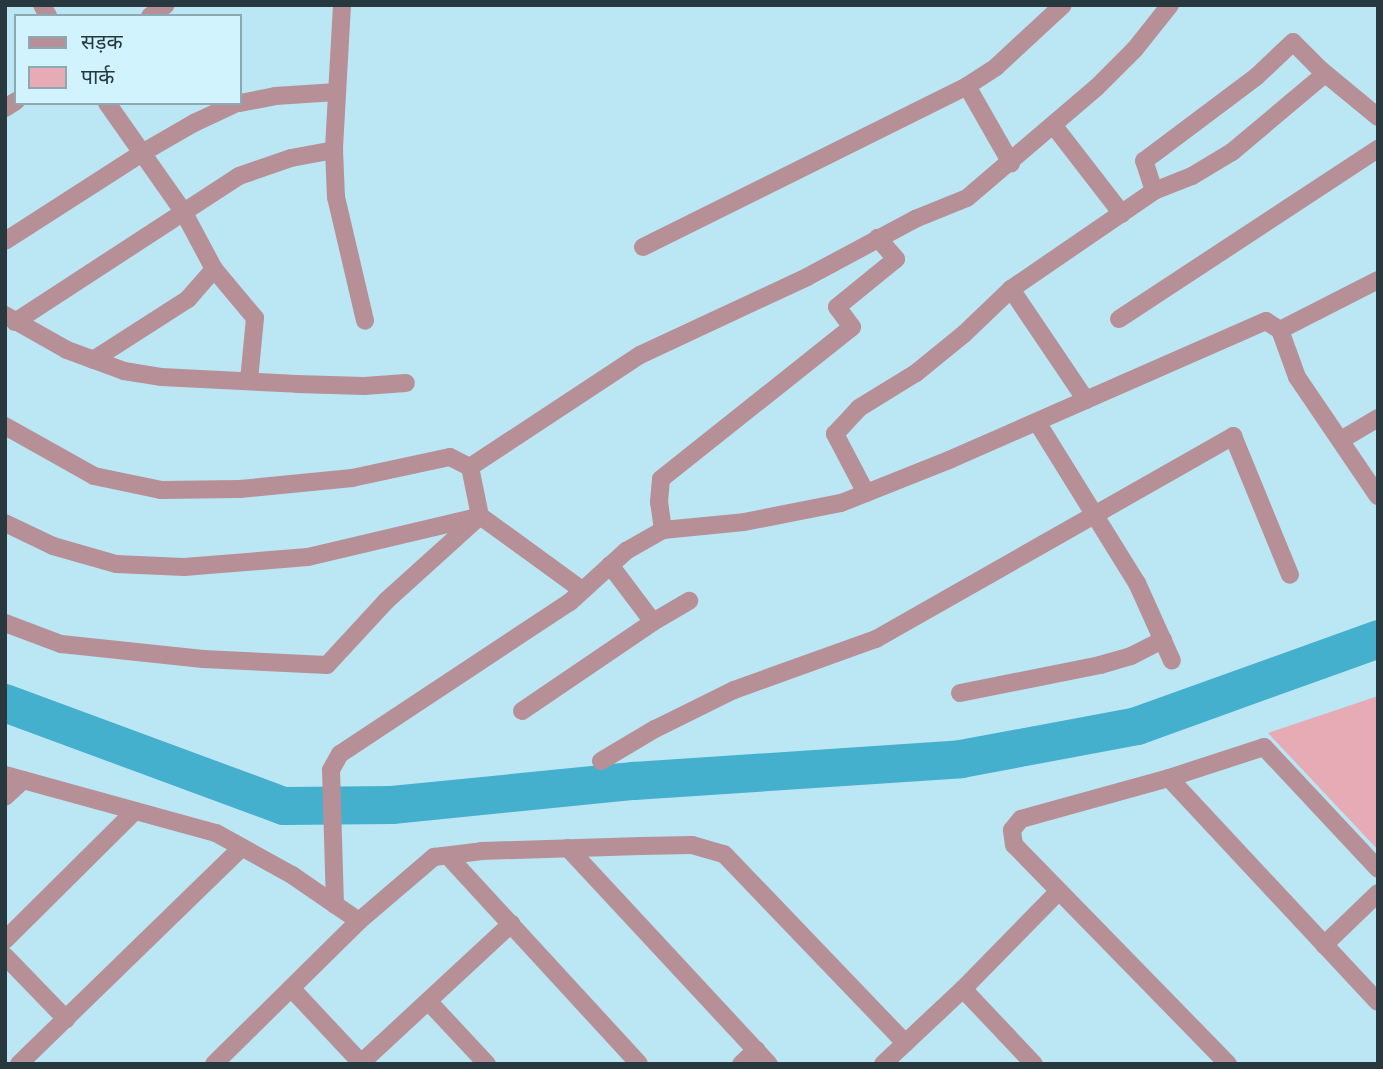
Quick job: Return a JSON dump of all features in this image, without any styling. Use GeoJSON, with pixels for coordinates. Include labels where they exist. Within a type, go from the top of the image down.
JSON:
{"type":"FeatureCollection","features":[{"type":"Feature","properties":{"kind":"street"},"geometry":{"type":"LineString","coordinates":[[342,5],[334,150],[336,197],[365,321]]}},
{"type":"Feature","properties":{"kind":"street"},"geometry":{"type":"LineString","coordinates":[[643,247],[967,86],[996,67],[1063,5]]}},
{"type":"Feature","properties":{"kind":"street"},"geometry":{"type":"LineString","coordinates":[[470,467],[640,355],[967,198],[1054,126],[1135,49],[1170,5]]}},
{"type":"Feature","properties":{"kind":"street"},"geometry":{"type":"LineString","coordinates":[[1154,191],[1144,161],[1256,77],[1293,42],[1325,74],[1378,117]]}},
{"type":"Feature","properties":{"kind":"street"},"geometry":{"type":"LineString","coordinates":[[866,493],[835,435],[859,408],[916,373],[965,333],[1012,289],[1154,191],[1192,176],[1232,152],[1325,74]]}},
{"type":"Feature","properties":{"kind":"street"},"geometry":{"type":"LineString","coordinates":[[967,86],[1011,163]]}},
{"type":"Feature","properties":{"kind":"street"},"geometry":{"type":"LineString","coordinates":[[242,102],[275,96],[337,92]]}},
{"type":"Feature","properties":{"kind":"street"},"geometry":{"type":"LineString","coordinates":[[108,105],[183,211],[214,269],[255,318],[250,380]]}},
{"type":"Feature","properties":{"kind":"street"},"geometry":{"type":"LineString","coordinates":[[5,241],[142,153],[194,123],[234,105]]}},
{"type":"Feature","properties":{"kind":"street"},"geometry":{"type":"LineString","coordinates":[[1054,126],[1122,214]]}},
{"type":"Feature","properties":{"kind":"street"},"geometry":{"type":"LineString","coordinates":[[1119,319],[1378,149]]}},
{"type":"Feature","properties":{"kind":"street"},"geometry":{"type":"LineString","coordinates":[[10,319],[239,176],[291,158],[334,150]]}},
{"type":"Feature","properties":{"kind":"street"},"geometry":{"type":"LineString","coordinates":[[663,530],[659,502],[661,479],[852,327],[837,307],[896,259],[878,239]]}},
{"type":"Feature","properties":{"kind":"street"},"geometry":{"type":"LineString","coordinates":[[93,360],[188,299],[214,269]]}},
{"type":"Feature","properties":{"kind":"street"},"geometry":{"type":"LineString","coordinates":[[1280,330],[1378,280]]}},
{"type":"Feature","properties":{"kind":"street"},"geometry":{"type":"LineString","coordinates":[[1012,289],[1086,400]]}},
{"type":"Feature","properties":{"kind":"street"},"geometry":{"type":"LineString","coordinates":[[10,319],[93,360],[124,371],[161,377],[364,386],[406,383]]}},
{"type":"Feature","properties":{"kind":"street"},"geometry":{"type":"LineString","coordinates":[[335,905],[331,770],[340,754],[570,601],[626,551],[663,530],[744,522],[841,503],[1037,422],[1266,321],[1280,330],[1297,377],[1378,496]]}},
{"type":"Feature","properties":{"kind":"street"},"geometry":{"type":"LineString","coordinates":[[1340,440],[1378,418]]}},
{"type":"Feature","properties":{"kind":"street"},"geometry":{"type":"LineString","coordinates":[[1037,422],[1137,583],[1172,661]]}},
{"type":"Feature","properties":{"kind":"street"},"geometry":{"type":"LineString","coordinates":[[5,426],[94,475],[161,490],[240,489],[352,478],[450,457],[470,467]]}},
{"type":"Feature","properties":{"kind":"street"},"geometry":{"type":"LineString","coordinates":[[601,761],[656,729],[734,691],[876,639],[1233,436],[1290,575]]}},
{"type":"Feature","properties":{"kind":"street"},"geometry":{"type":"LineString","coordinates":[[470,467],[480,516],[582,590]]}},
{"type":"Feature","properties":{"kind":"street"},"geometry":{"type":"LineString","coordinates":[[5,523],[53,546],[116,564],[184,567],[308,557],[480,516]]}},
{"type":"Feature","properties":{"kind":"street"},"geometry":{"type":"LineString","coordinates":[[5,623],[61,644],[202,659],[327,665],[386,601],[480,516]]}},
{"type":"Feature","properties":{"kind":"street"},"geometry":{"type":"LineString","coordinates":[[610,565],[653,622]]}},
{"type":"Feature","properties":{"kind":"street"},"geometry":{"type":"LineString","coordinates":[[522,711],[653,622],[689,601]]}},
{"type":"Feature","properties":{"kind":"street"},"geometry":{"type":"LineString","coordinates":[[960,693],[1100,665],[1131,656],[1163,640]]}},
{"type":"Feature","properties":{"kind":"street"},"geometry":{"type":"LineString","coordinates":[[1228,1064],[1014,845],[1012,830],[1021,819],[1168,778],[1264,747],[1378,869]]}},
{"type":"Feature","properties":{"kind":"street"},"geometry":{"type":"LineString","coordinates":[[5,797],[14,777],[216,833],[292,875],[359,921]]}},
{"type":"Feature","properties":{"kind":"street"},"geometry":{"type":"LineString","coordinates":[[1168,778],[1378,1002]]}},
{"type":"Feature","properties":{"kind":"street"},"geometry":{"type":"LineString","coordinates":[[5,940],[135,811]]}},
{"type":"Feature","properties":{"kind":"street"},"geometry":{"type":"LineString","coordinates":[[224,1060],[291,988],[359,921],[434,858],[568,848],[692,845],[724,854],[905,1043]]}},
{"type":"Feature","properties":{"kind":"street"},"geometry":{"type":"LineString","coordinates":[[19,1064],[242,847]]}},
{"type":"Feature","properties":{"kind":"street"},"geometry":{"type":"LineString","coordinates":[[568,848],[769,1064]]}},
{"type":"Feature","properties":{"kind":"street"},"geometry":{"type":"LineString","coordinates":[[449,856],[639,1064]]}},
{"type":"Feature","properties":{"kind":"street"},"geometry":{"type":"LineString","coordinates":[[883,1064],[963,989],[1058,892]]}},
{"type":"Feature","properties":{"kind":"street"},"geometry":{"type":"LineString","coordinates":[[1324,945],[1378,892]]}},
{"type":"Feature","properties":{"kind":"street"},"geometry":{"type":"LineString","coordinates":[[291,988],[362,1063],[511,924]]}},
{"type":"Feature","properties":{"kind":"street"},"geometry":{"type":"LineString","coordinates":[[5,956],[65,1019]]}},
{"type":"Feature","properties":{"kind":"street"},"geometry":{"type":"LineString","coordinates":[[963,989],[1034,1064]]}},
{"type":"Feature","properties":{"kind":"street"},"geometry":{"type":"LineString","coordinates":[[428,1001],[487,1064]]}},
{"type":"Feature","properties":{"kind":"street"},"geometry":{"type":"LineString","coordinates":[[741,1064],[756,1050]]}},
{"type":"Feature","properties":{"kind":"green space"},"geometry":{"type":"Polygon","coordinates":[[[1378,696],[1378,850],[1268,733],[1378,696]]]}},
{"type":"Feature","properties":{"kind":"waterway"},"geometry":{"type":"LineString","coordinates":[[5,703],[284,806],[392,805],[634,781],[961,759],[1137,726],[1378,639]]}}]}
